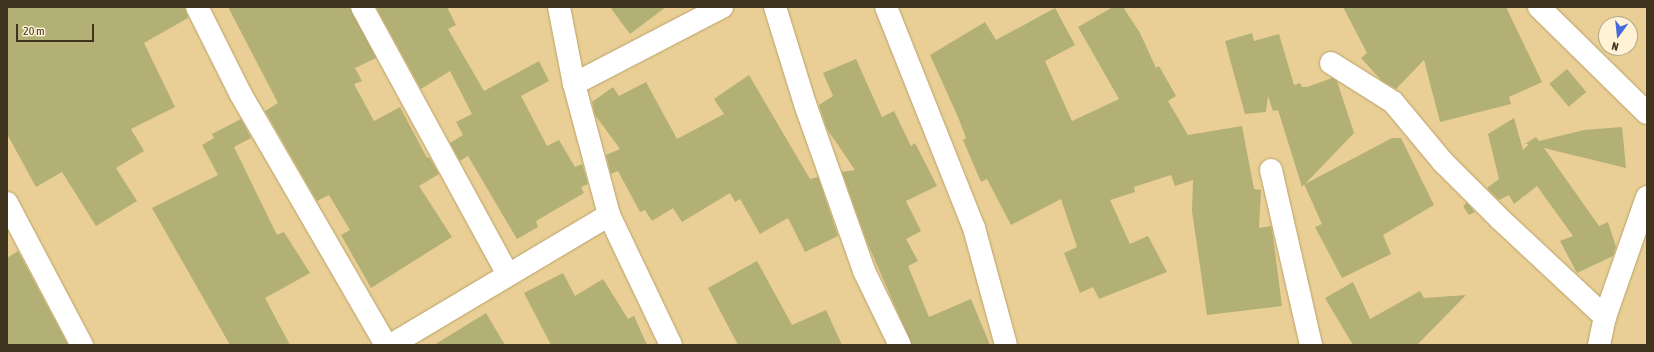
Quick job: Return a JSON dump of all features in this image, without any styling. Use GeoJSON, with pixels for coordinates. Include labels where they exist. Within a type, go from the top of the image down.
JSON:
{"type":"FeatureCollection","features":[{"type":"Feature","properties":{"kind":"street"},"geometry":{"type":"LineString","coordinates":[[197,7],[240,93],[386,345]]}},
{"type":"Feature","properties":{"kind":"street"},"geometry":{"type":"LineString","coordinates":[[362,7],[508,275]]}},
{"type":"Feature","properties":{"kind":"street"},"geometry":{"type":"LineString","coordinates":[[559,7],[574,84],[610,215],[672,345]]}},
{"type":"Feature","properties":{"kind":"street"},"geometry":{"type":"LineString","coordinates":[[574,84],[722,7]]}},
{"type":"Feature","properties":{"kind":"street"},"geometry":{"type":"LineString","coordinates":[[775,7],[805,104],[864,271],[900,345]]}},
{"type":"Feature","properties":{"kind":"street"},"geometry":{"type":"LineString","coordinates":[[886,7],[974,228],[1006,345]]}},
{"type":"Feature","properties":{"kind":"street"},"geometry":{"type":"LineString","coordinates":[[1538,7],[1647,113]]}},
{"type":"Feature","properties":{"kind":"street"},"geometry":{"type":"LineString","coordinates":[[1331,63],[1393,102],[1443,162],[1500,219],[1605,317]]}},
{"type":"Feature","properties":{"kind":"street"},"geometry":{"type":"LineString","coordinates":[[1271,170],[1311,345]]}},
{"type":"Feature","properties":{"kind":"street"},"geometry":{"type":"LineString","coordinates":[[1599,345],[1605,317],[1647,197]]}},
{"type":"Feature","properties":{"kind":"street"},"geometry":{"type":"LineString","coordinates":[[7,203],[82,345]]}},
{"type":"Feature","properties":{"kind":"street"},"geometry":{"type":"LineString","coordinates":[[391,345],[610,215]]}},
{"type":"Feature","properties":{"kind":"building"},"geometry":{"type":"Polygon","coordinates":[[[7,7],[185,7],[188,18],[144,43],[175,107],[131,129],[144,151],[116,168],[137,201],[96,226],[62,172],[36,187],[7,134],[7,7]]]}},
{"type":"Feature","properties":{"kind":"building"},"geometry":{"type":"Polygon","coordinates":[[[228,7],[350,7],[376,58],[355,68],[362,81],[354,84],[374,121],[400,107],[427,158],[429,157],[439,174],[419,186],[452,237],[371,288],[341,235],[350,230],[329,195],[317,201],[265,111],[278,103],[228,7]]]}},
{"type":"Feature","properties":{"kind":"building"},"geometry":{"type":"Polygon","coordinates":[[[376,7],[447,7],[456,25],[448,29],[484,91],[539,61],[549,81],[521,96],[547,146],[559,140],[575,167],[582,164],[588,184],[581,187],[584,193],[536,221],[538,227],[517,239],[468,156],[460,161],[450,143],[463,135],[456,122],[472,114],[450,71],[421,89],[376,7]]]}},
{"type":"Feature","properties":{"kind":"building"},"geometry":{"type":"Polygon","coordinates":[[[610,7],[666,7],[630,34],[610,7]]]}},
{"type":"Feature","properties":{"kind":"building"},"geometry":{"type":"Polygon","coordinates":[[[1113,7],[1123,7],[1140,33],[1156,68],[1159,66],[1176,96],[1168,101],[1188,135],[1242,126],[1254,189],[1261,190],[1259,228],[1271,226],[1282,306],[1207,315],[1192,211],[1193,180],[1175,186],[1171,175],[1134,187],[1135,192],[1110,200],[1130,244],[1148,236],[1167,272],[1099,299],[1093,287],[1080,293],[1064,253],[1077,247],[1061,199],[1011,225],[987,179],[981,182],[963,140],[966,138],[958,117],[930,55],[985,22],[996,40],[1055,8],[1075,45],[1045,61],[1072,121],[1119,99],[1078,27],[1113,7]]]}},
{"type":"Feature","properties":{"kind":"building"},"geometry":{"type":"Polygon","coordinates":[[[1343,7],[1506,7],[1542,82],[1509,97],[1511,104],[1440,122],[1424,60],[1396,89],[1381,80],[1361,58],[1367,53],[1343,7]]]}},
{"type":"Feature","properties":{"kind":"building"},"geometry":{"type":"Polygon","coordinates":[[[1252,33],[1254,41],[1279,34],[1294,85],[1300,83],[1302,87],[1307,87],[1332,78],[1337,81],[1354,133],[1305,184],[1392,138],[1401,138],[1434,205],[1383,235],[1391,254],[1342,278],[1315,227],[1322,224],[1304,184],[1302,187],[1278,110],[1273,111],[1268,96],[1266,112],[1245,114],[1225,41],[1252,33]]]}},
{"type":"Feature","properties":{"kind":"building"},"geometry":{"type":"Polygon","coordinates":[[[856,59],[882,117],[894,111],[911,146],[915,143],[937,186],[906,201],[921,231],[906,239],[918,261],[908,266],[929,317],[971,299],[990,345],[912,345],[867,242],[842,172],[855,170],[827,129],[819,105],[833,96],[823,73],[856,59]]]}},
{"type":"Feature","properties":{"kind":"building"},"geometry":{"type":"Polygon","coordinates":[[[1567,69],[1586,92],[1569,107],[1549,84],[1567,69]]]}},
{"type":"Feature","properties":{"kind":"building"},"geometry":{"type":"Polygon","coordinates":[[[749,75],[810,179],[818,177],[838,236],[805,252],[788,218],[760,234],[740,199],[735,202],[730,193],[682,222],[673,208],[652,221],[645,210],[640,212],[618,171],[611,174],[606,155],[620,149],[595,115],[592,102],[613,87],[619,96],[646,82],[677,139],[724,114],[714,99],[749,75]]]}},
{"type":"Feature","properties":{"kind":"building"},"geometry":{"type":"Polygon","coordinates":[[[1514,118],[1523,150],[1529,144],[1525,144],[1536,137],[1539,141],[1584,130],[1622,127],[1626,168],[1544,148],[1599,226],[1608,222],[1616,247],[1613,256],[1577,273],[1560,241],[1573,236],[1537,186],[1514,204],[1509,195],[1499,200],[1487,188],[1499,179],[1488,134],[1514,118]]]}},
{"type":"Feature","properties":{"kind":"building"},"geometry":{"type":"Polygon","coordinates":[[[241,119],[251,138],[234,147],[277,235],[284,232],[310,273],[265,298],[290,345],[230,345],[152,208],[218,175],[202,145],[214,138],[212,134],[241,119]]]}},
{"type":"Feature","properties":{"kind":"building"},"geometry":{"type":"Polygon","coordinates":[[[1467,203],[1475,212],[1469,215],[1463,206],[1467,203]]]}},
{"type":"Feature","properties":{"kind":"building"},"geometry":{"type":"Polygon","coordinates":[[[18,251],[68,345],[7,345],[7,258],[18,251]]]}},
{"type":"Feature","properties":{"kind":"building"},"geometry":{"type":"Polygon","coordinates":[[[757,261],[792,325],[826,310],[842,345],[738,345],[708,288],[757,261]]]}},
{"type":"Feature","properties":{"kind":"building"},"geometry":{"type":"Polygon","coordinates":[[[563,273],[575,296],[603,279],[628,319],[634,316],[647,345],[551,345],[524,293],[563,273]]]}},
{"type":"Feature","properties":{"kind":"building"},"geometry":{"type":"Polygon","coordinates":[[[1353,282],[1370,319],[1420,291],[1424,298],[1466,295],[1417,345],[1353,345],[1325,298],[1353,282]]]}},
{"type":"Feature","properties":{"kind":"building"},"geometry":{"type":"Polygon","coordinates":[[[486,313],[505,345],[434,345],[486,313]]]}}]}
